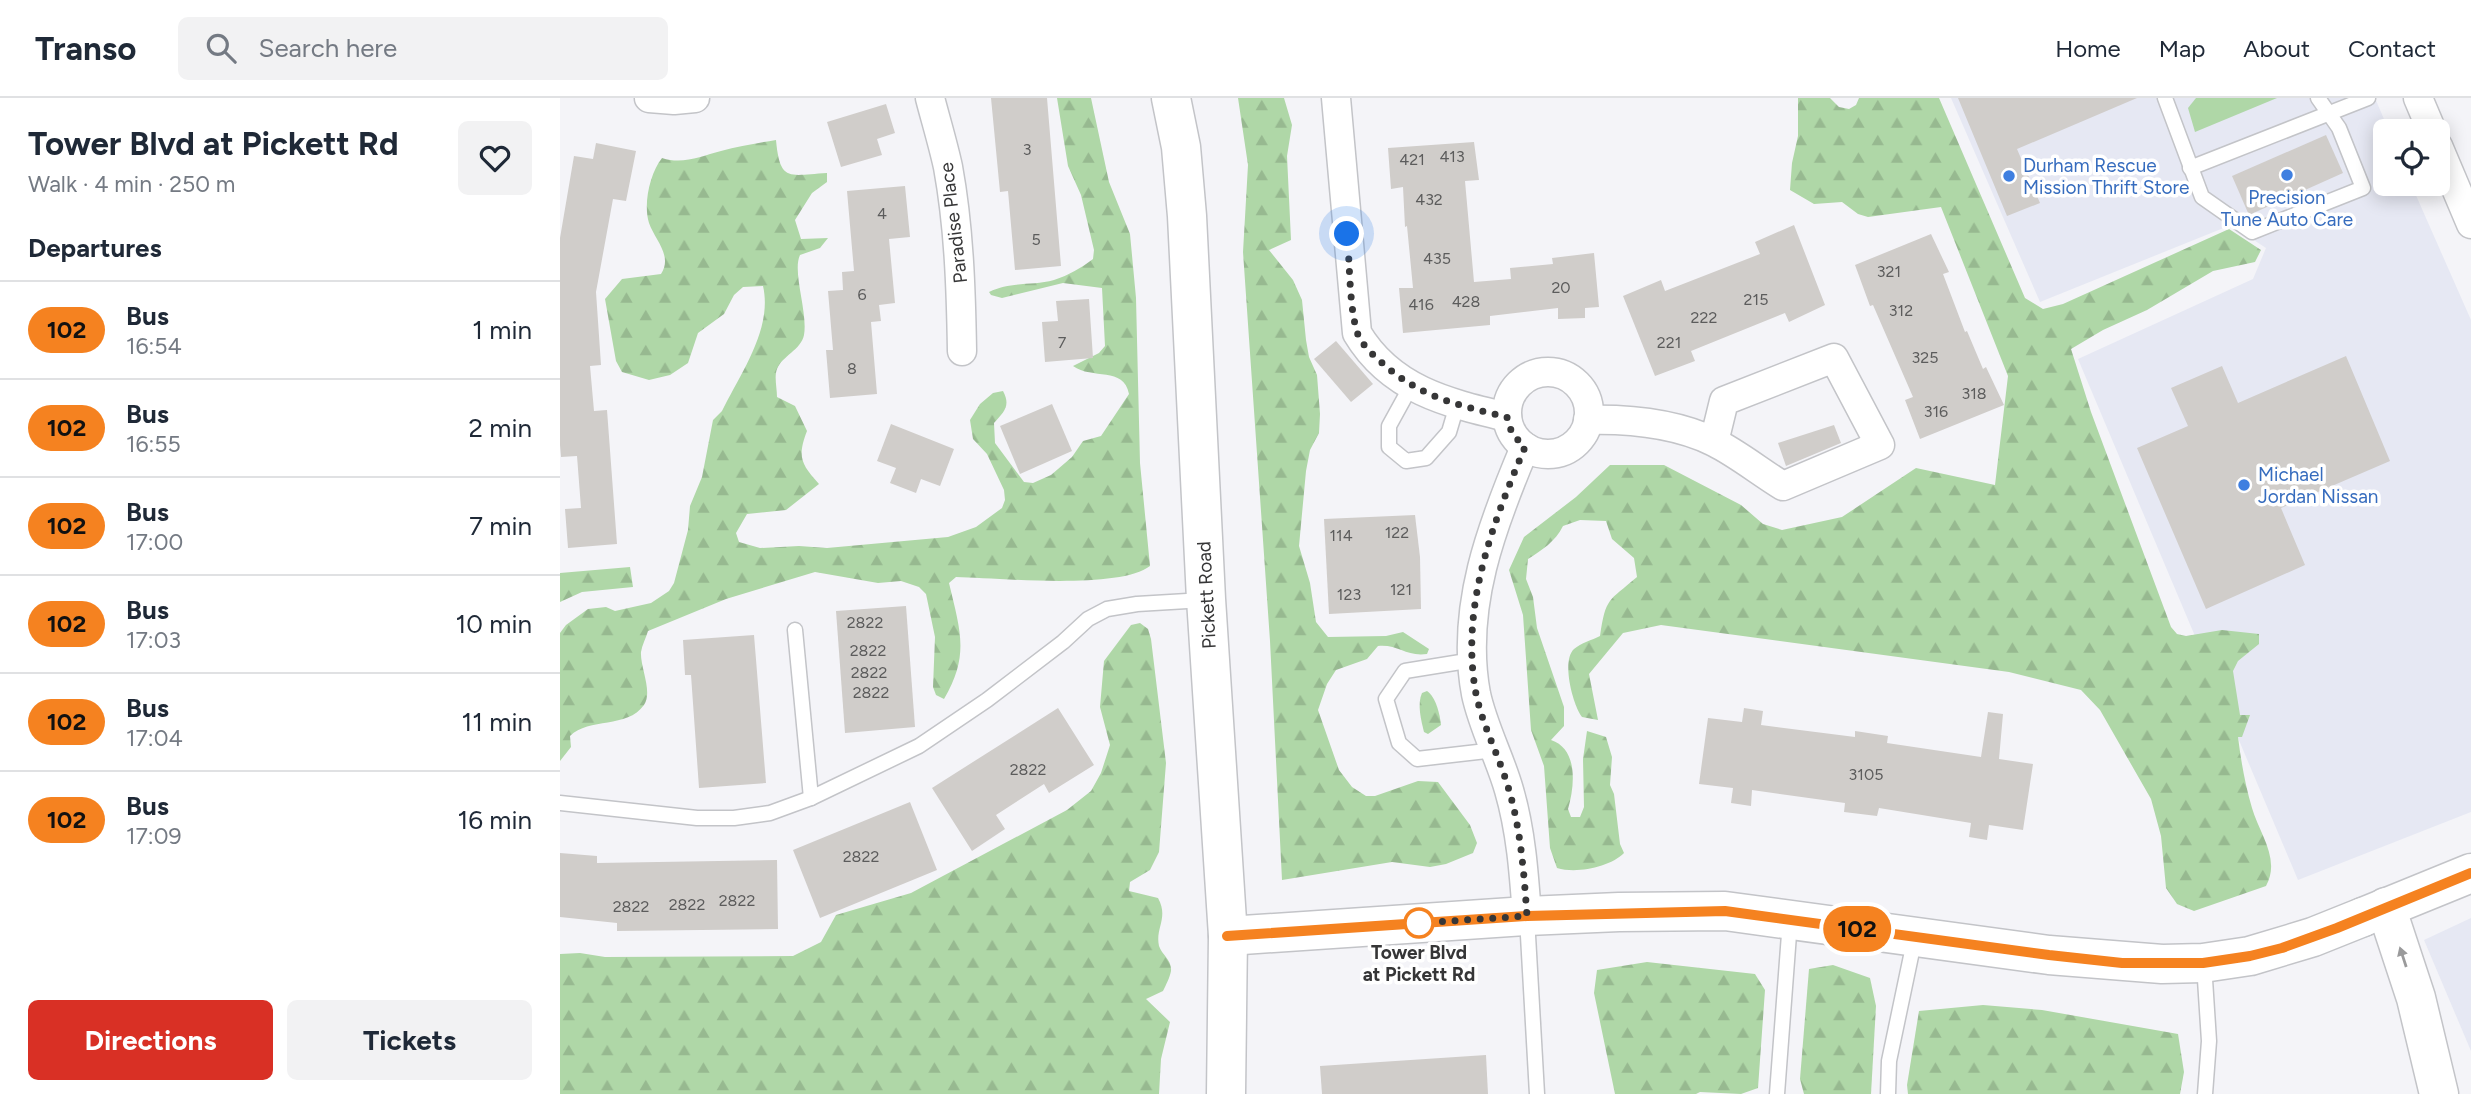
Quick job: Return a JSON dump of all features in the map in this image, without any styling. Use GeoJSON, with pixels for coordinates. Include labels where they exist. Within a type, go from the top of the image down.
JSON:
{"type":"FeatureCollection","features":[{"type":"Feature","properties":{"kind":"main road","name":"Pickett Road"},"geometry":{"type":"LineString","coordinates":[[1171,98],[1181,147],[1187,216],[1206,599],[1227,936],[1226,1094]]}},
{"type":"Feature","properties":{"kind":"main road"},"geometry":{"type":"LineString","coordinates":[[1227,936],[1527,916],[1725,911],[2122,963],[2203,963],[2282,948],[2471,873]]}},
{"type":"Feature","properties":{"kind":"main road"},"geometry":{"type":"LineString","coordinates":[[2374,912],[2416,1094]]}},
{"type":"Feature","properties":{"kind":"main road"},"geometry":{"type":"LineString","coordinates":[[2374,912],[2416,998],[2439,1094]]}},
{"type":"Feature","properties":{"kind":"street"},"geometry":{"type":"LineString","coordinates":[[649,98],[695,98]]}},
{"type":"Feature","properties":{"kind":"street","name":"Paradise Place"},"geometry":{"type":"LineString","coordinates":[[930,98],[947,164],[954,212],[962,351]]}},
{"type":"Feature","properties":{"kind":"street"},"geometry":{"type":"LineString","coordinates":[[1336,98],[1357,333],[1367,350],[1411,386],[1446,402],[1507,417]]}},
{"type":"Feature","properties":{"kind":"street"},"geometry":{"type":"LineString","coordinates":[[2418,98],[2427,119]]}},
{"type":"Feature","properties":{"kind":"street"},"geometry":{"type":"LineString","coordinates":[[2450,174],[2471,224]]}},
{"type":"Feature","properties":{"kind":"street"},"geometry":{"type":"LineString","coordinates":[[1588,420],[1622,419],[1665,425],[1714,442],[1783,486],[1880,445],[1834,358],[1724,401],[1714,442]]}},
{"type":"Feature","properties":{"kind":"street"},"geometry":{"type":"LineString","coordinates":[[1538,373],[1565,375],[1576,383],[1584,394],[1588,420],[1575,443],[1563,451],[1550,454],[1537,452],[1525,447],[1515,437],[1507,417],[1509,398],[1526,378],[1538,373]]}},
{"type":"Feature","properties":{"kind":"street"},"geometry":{"type":"LineString","coordinates":[[1525,447],[1482,561],[1475,606],[1473,660],[1477,697],[1517,819],[1527,916]]}},
{"type":"Feature","properties":{"kind":"lane"},"geometry":{"type":"LineString","coordinates":[[2165,98],[2202,197],[2252,232],[2363,188],[2339,128],[2318,98]]}},
{"type":"Feature","properties":{"kind":"lane"},"geometry":{"type":"LineString","coordinates":[[2190,168],[2368,98]]}},
{"type":"Feature","properties":{"kind":"lane"},"geometry":{"type":"LineString","coordinates":[[1411,386],[1389,426],[1389,447],[1406,461],[1426,458],[1449,432],[1457,405]]}},
{"type":"Feature","properties":{"kind":"lane"},"geometry":{"type":"LineString","coordinates":[[560,803],[697,818],[734,818],[770,813],[811,798],[919,746],[1009,684],[1088,619],[1108,609],[1206,599]]}},
{"type":"Feature","properties":{"kind":"lane"},"geometry":{"type":"LineString","coordinates":[[795,630],[811,798]]}},
{"type":"Feature","properties":{"kind":"lane"},"geometry":{"type":"LineString","coordinates":[[1473,660],[1405,671],[1386,699],[1399,743],[1417,759],[1495,750]]}},
{"type":"Feature","properties":{"kind":"lane"},"geometry":{"type":"LineString","coordinates":[[1527,916],[1537,1094]]}},
{"type":"Feature","properties":{"kind":"lane"},"geometry":{"type":"LineString","coordinates":[[1777,1094],[1790,920]]}},
{"type":"Feature","properties":{"kind":"lane"},"geometry":{"type":"LineString","coordinates":[[1888,1094],[1889,1061],[1915,937]]}},
{"type":"Feature","properties":{"kind":"lane"},"geometry":{"type":"LineString","coordinates":[[2203,963],[2209,1041],[2205,1094]]}},
{"type":"Feature","properties":{"kind":"shaded area"},"geometry":{"type":"Polygon","coordinates":[[[1951,98],[2375,98],[2384,119],[2373,119],[2373,196],[2416,196],[2471,320],[2471,812],[2298,880],[2078,359],[2253,279],[2266,248],[2231,225],[2040,302],[1951,98]]]}},
{"type":"Feature","properties":{"kind":"shaded area"},"geometry":{"type":"Polygon","coordinates":[[[2471,918],[2471,1051],[2424,940],[2471,918]]]}},
{"type":"Feature","properties":{"kind":"green space"},"geometry":{"type":"Polygon","coordinates":[[[1057,98],[1091,98],[1109,182],[1130,234],[1136,298],[1140,463],[1150,566],[1113,578],[1086,580],[956,577],[949,583],[959,629],[960,655],[944,699],[936,695],[933,687],[935,637],[926,594],[919,587],[901,581],[878,583],[815,572],[726,599],[648,631],[641,652],[647,686],[644,705],[628,717],[578,730],[570,736],[571,747],[560,761],[560,633],[566,625],[588,609],[606,607],[615,611],[651,603],[669,591],[674,583],[688,530],[690,506],[702,477],[713,420],[722,411],[746,367],[763,318],[763,286],[743,287],[734,295],[724,314],[698,333],[688,363],[670,375],[649,380],[622,372],[616,361],[605,299],[622,279],[661,274],[664,267],[664,254],[647,215],[651,180],[662,158],[685,160],[776,140],[780,164],[784,170],[795,175],[827,173],[827,182],[812,193],[795,220],[801,239],[828,238],[820,248],[800,255],[798,271],[804,335],[799,345],[779,364],[776,375],[777,397],[795,406],[807,431],[802,447],[802,460],[819,484],[786,510],[747,514],[736,533],[739,542],[760,548],[827,548],[948,537],[976,527],[1002,508],[1005,500],[1004,490],[987,454],[973,439],[970,420],[980,404],[993,393],[1003,391],[1006,401],[1003,412],[994,423],[995,443],[1024,482],[1033,483],[1051,475],[1072,457],[1083,441],[1101,436],[1129,394],[1121,380],[1073,366],[1099,353],[1105,346],[1102,288],[1063,283],[1002,298],[989,292],[1006,286],[1054,280],[1093,259],[1094,250],[1081,195],[1068,166],[1057,98]]]}},
{"type":"Feature","properties":{"kind":"green space"},"geometry":{"type":"Polygon","coordinates":[[[1238,98],[1284,98],[1292,125],[1287,156],[1291,240],[1269,250],[1293,280],[1302,300],[1309,357],[1317,375],[1319,433],[1310,450],[1306,471],[1299,546],[1310,583],[1316,622],[1328,637],[1386,636],[1403,632],[1429,649],[1427,654],[1420,654],[1378,646],[1367,659],[1336,670],[1327,684],[1318,710],[1339,770],[1352,787],[1366,796],[1375,796],[1418,781],[1438,782],[1470,825],[1477,843],[1473,853],[1446,864],[1430,867],[1392,862],[1282,880],[1270,641],[1243,252],[1248,165],[1238,98]]]}},
{"type":"Feature","properties":{"kind":"green space"},"geometry":{"type":"Polygon","coordinates":[[[1798,98],[1830,98],[1839,107],[1849,109],[1856,105],[1859,98],[1939,98],[2025,298],[2043,309],[2063,304],[2229,229],[2261,250],[2255,262],[2213,271],[2147,310],[2103,330],[2071,349],[2091,412],[2171,627],[2177,634],[2186,636],[2222,630],[2259,634],[2259,644],[2238,661],[2233,671],[2240,715],[2250,715],[2242,737],[2238,737],[2250,799],[2270,856],[2270,876],[2266,886],[2194,911],[2177,904],[2166,888],[2161,836],[2151,799],[2100,710],[2081,690],[2009,672],[1661,625],[1623,633],[1589,674],[1598,720],[1582,717],[1575,703],[1568,673],[1570,655],[1577,647],[1600,636],[1604,614],[1610,601],[1637,577],[1634,558],[1612,539],[1606,521],[1580,520],[1563,526],[1552,541],[1528,559],[1526,579],[1533,597],[1537,628],[1564,707],[1564,726],[1551,740],[1566,751],[1570,759],[1573,779],[1568,809],[1571,817],[1580,817],[1584,807],[1583,759],[1587,731],[1606,737],[1612,757],[1610,785],[1614,794],[1620,844],[1624,853],[1593,868],[1557,868],[1550,848],[1544,766],[1531,730],[1523,615],[1509,570],[1524,537],[1576,497],[1610,465],[1664,465],[1741,505],[1763,524],[1782,530],[1842,517],[1916,468],[1995,485],[2008,376],[1941,207],[1868,217],[1858,214],[1842,202],[1814,204],[1790,190],[1798,136],[1798,98]]]}},
{"type":"Feature","properties":{"kind":"green space"},"geometry":{"type":"Polygon","coordinates":[[[2196,98],[2277,98],[2195,132],[2188,108],[2196,98]]]}},
{"type":"Feature","properties":{"kind":"green space"},"geometry":{"type":"Polygon","coordinates":[[[630,567],[633,587],[582,592],[560,602],[560,573],[630,567]]]}},
{"type":"Feature","properties":{"kind":"green space"},"geometry":{"type":"Polygon","coordinates":[[[1140,623],[1148,629],[1151,639],[1166,763],[1159,852],[1150,870],[1130,882],[1129,891],[1158,898],[1162,911],[1159,946],[1171,967],[1163,991],[1146,999],[1170,1022],[1161,1059],[1159,1094],[560,1094],[560,954],[580,953],[605,957],[793,956],[821,942],[836,915],[911,893],[1067,810],[1091,791],[1101,773],[1110,745],[1100,707],[1104,661],[1131,625],[1140,623]]]}},
{"type":"Feature","properties":{"kind":"green space"},"geometry":{"type":"Polygon","coordinates":[[[1427,691],[1439,711],[1441,725],[1428,734],[1424,732],[1420,707],[1422,693],[1427,691]]]}},
{"type":"Feature","properties":{"kind":"green space"},"geometry":{"type":"Polygon","coordinates":[[[1647,962],[1755,974],[1765,990],[1758,1088],[1741,1094],[1615,1094],[1594,993],[1597,970],[1647,962]]]}},
{"type":"Feature","properties":{"kind":"green space"},"geometry":{"type":"Polygon","coordinates":[[[1833,965],[1870,978],[1876,1006],[1871,1094],[1804,1094],[1800,1079],[1809,969],[1833,965]]]}},
{"type":"Feature","properties":{"kind":"green space"},"geometry":{"type":"Polygon","coordinates":[[[1983,1005],[2042,1010],[2178,1034],[2184,1072],[2180,1094],[1908,1094],[1907,1085],[1919,1011],[1983,1005]]]}},
{"type":"Feature","properties":{"kind":"building"},"geometry":{"type":"Polygon","coordinates":[[[991,98],[1047,98],[1061,266],[1015,270],[1008,191],[1000,192],[991,98]]]}},
{"type":"Feature","properties":{"kind":"building","name":"Durham Rescue Mission Thrift Store"},"geometry":{"type":"Polygon","coordinates":[[[1958,98],[2137,98],[2017,149],[2040,203],[2007,216],[1958,98]]]}},
{"type":"Feature","properties":{"kind":"building"},"geometry":{"type":"Polygon","coordinates":[[[886,104],[895,133],[877,139],[882,155],[841,167],[827,122],[886,104]]]}},
{"type":"Feature","properties":{"kind":"building","name":"Precision Tune Auto Care"},"geometry":{"type":"Polygon","coordinates":[[[2326,135],[2343,173],[2249,215],[2232,176],[2326,135]]]}},
{"type":"Feature","properties":{"kind":"building"},"geometry":{"type":"Polygon","coordinates":[[[1474,142],[1479,180],[1465,181],[1474,282],[1511,279],[1510,268],[1553,264],[1552,258],[1594,253],[1599,307],[1585,308],[1585,318],[1558,319],[1558,308],[1490,316],[1490,325],[1403,333],[1399,288],[1413,288],[1403,187],[1391,189],[1388,148],[1474,142]]]}},
{"type":"Feature","properties":{"kind":"building"},"geometry":{"type":"Polygon","coordinates":[[[596,143],[636,151],[626,201],[613,199],[596,292],[601,365],[590,366],[594,411],[607,410],[617,544],[568,548],[565,509],[581,508],[577,456],[561,457],[560,445],[560,238],[574,156],[593,159],[596,143]]]}},
{"type":"Feature","properties":{"kind":"building"},"geometry":{"type":"Polygon","coordinates":[[[905,186],[910,237],[889,239],[895,303],[879,305],[881,321],[871,322],[877,394],[830,398],[826,350],[833,350],[828,291],[843,290],[842,272],[854,271],[847,191],[905,186]]]}},
{"type":"Feature","properties":{"kind":"building"},"geometry":{"type":"Polygon","coordinates":[[[1794,225],[1825,305],[1789,322],[1785,313],[1691,351],[1695,361],[1655,376],[1623,296],[1661,280],[1665,291],[1760,254],[1755,242],[1794,225]]]}},
{"type":"Feature","properties":{"kind":"building"},"geometry":{"type":"Polygon","coordinates":[[[1931,234],[1949,272],[1943,274],[1965,332],[1967,331],[1983,369],[1986,367],[2004,405],[1920,439],[1905,400],[1913,397],[1873,305],[1870,306],[1855,265],[1931,234]]]}},
{"type":"Feature","properties":{"kind":"building"},"geometry":{"type":"Polygon","coordinates":[[[1089,299],[1093,358],[1045,362],[1042,322],[1058,321],[1056,301],[1089,299]]]}},
{"type":"Feature","properties":{"kind":"building"},"geometry":{"type":"Polygon","coordinates":[[[1336,341],[1373,384],[1351,402],[1314,359],[1336,341]]]}},
{"type":"Feature","properties":{"kind":"building","name":"Michael Jordan Nissan"},"geometry":{"type":"Polygon","coordinates":[[[2346,356],[2390,461],[2281,508],[2305,565],[2206,609],[2137,448],[2188,426],[2171,388],[2222,366],[2238,403],[2346,356]]]}},
{"type":"Feature","properties":{"kind":"building"},"geometry":{"type":"Polygon","coordinates":[[[1052,404],[1072,451],[1020,474],[1000,426],[1052,404]]]}},
{"type":"Feature","properties":{"kind":"building"},"geometry":{"type":"Polygon","coordinates":[[[891,424],[954,449],[940,486],[921,479],[916,493],[890,483],[896,468],[877,461],[891,424]]]}},
{"type":"Feature","properties":{"kind":"building"},"geometry":{"type":"Polygon","coordinates":[[[1834,425],[1841,443],[1786,466],[1778,443],[1834,425]]]}},
{"type":"Feature","properties":{"kind":"building"},"geometry":{"type":"Polygon","coordinates":[[[1415,515],[1420,557],[1421,609],[1329,614],[1324,519],[1415,515]]]}},
{"type":"Feature","properties":{"kind":"building"},"geometry":{"type":"Polygon","coordinates":[[[906,606],[915,727],[845,733],[836,611],[906,606]]]}},
{"type":"Feature","properties":{"kind":"building"},"geometry":{"type":"Polygon","coordinates":[[[754,635],[766,783],[699,788],[691,675],[685,675],[683,640],[754,635]]]}},
{"type":"Feature","properties":{"kind":"building"},"geometry":{"type":"Polygon","coordinates":[[[1058,708],[1094,765],[1049,793],[1044,784],[996,815],[1005,829],[972,851],[932,788],[1058,708]]]}},
{"type":"Feature","properties":{"kind":"building"},"geometry":{"type":"Polygon","coordinates":[[[1744,708],[1763,711],[1761,725],[1855,737],[1855,731],[1888,736],[1887,743],[1981,757],[1988,712],[2003,714],[1999,759],[2033,764],[2023,830],[1989,825],[1987,840],[1969,837],[1971,823],[1879,808],[1877,816],[1844,812],[1845,803],[1752,790],[1751,806],[1731,803],[1733,788],[1699,784],[1708,718],[1742,722],[1744,708]]]}},
{"type":"Feature","properties":{"kind":"building"},"geometry":{"type":"Polygon","coordinates":[[[910,802],[937,870],[820,918],[793,850],[910,802]]]}},
{"type":"Feature","properties":{"kind":"building"},"geometry":{"type":"Polygon","coordinates":[[[560,853],[597,856],[597,863],[777,860],[778,929],[617,931],[617,923],[560,917],[560,853]]]}},
{"type":"Feature","properties":{"kind":"building"},"geometry":{"type":"Polygon","coordinates":[[[1486,1055],[1488,1094],[1322,1094],[1320,1066],[1486,1055]]]}},
{"type":"Feature","properties":{"kind":"bus line","name":"102"},"geometry":{"type":"LineString","coordinates":[[1227,936],[1527,916],[1725,911],[2122,963],[2203,963],[2282,948],[2471,873]]}},
{"type":"Feature","properties":{"kind":"place","name":"Precision Tune Auto Care"},"geometry":{"type":"Point","coordinates":[2287,175]}},
{"type":"Feature","properties":{"kind":"place","name":"Durham Rescue Mission Thrift Store"},"geometry":{"type":"Point","coordinates":[2009,176]}},
{"type":"Feature","properties":{"kind":"place","name":"Michael Jordan Nissan"},"geometry":{"type":"Point","coordinates":[2244,485]}},
{"type":"Feature","properties":{"kind":"place","name":"Tower Blvd at Pickett Rd"},"geometry":{"type":"Point","coordinates":[1419,923]}},
{"type":"Feature","properties":{"kind":"route"},"geometry":{"type":"LineString","coordinates":[[1347,234],[1354,316],[1357,333],[1367,350],[1417,390],[1446,402],[1507,417],[1515,437],[1525,447],[1505,493],[1482,561],[1475,606],[1473,669],[1477,697],[1517,819],[1527,916],[1419,923]]}}]}
